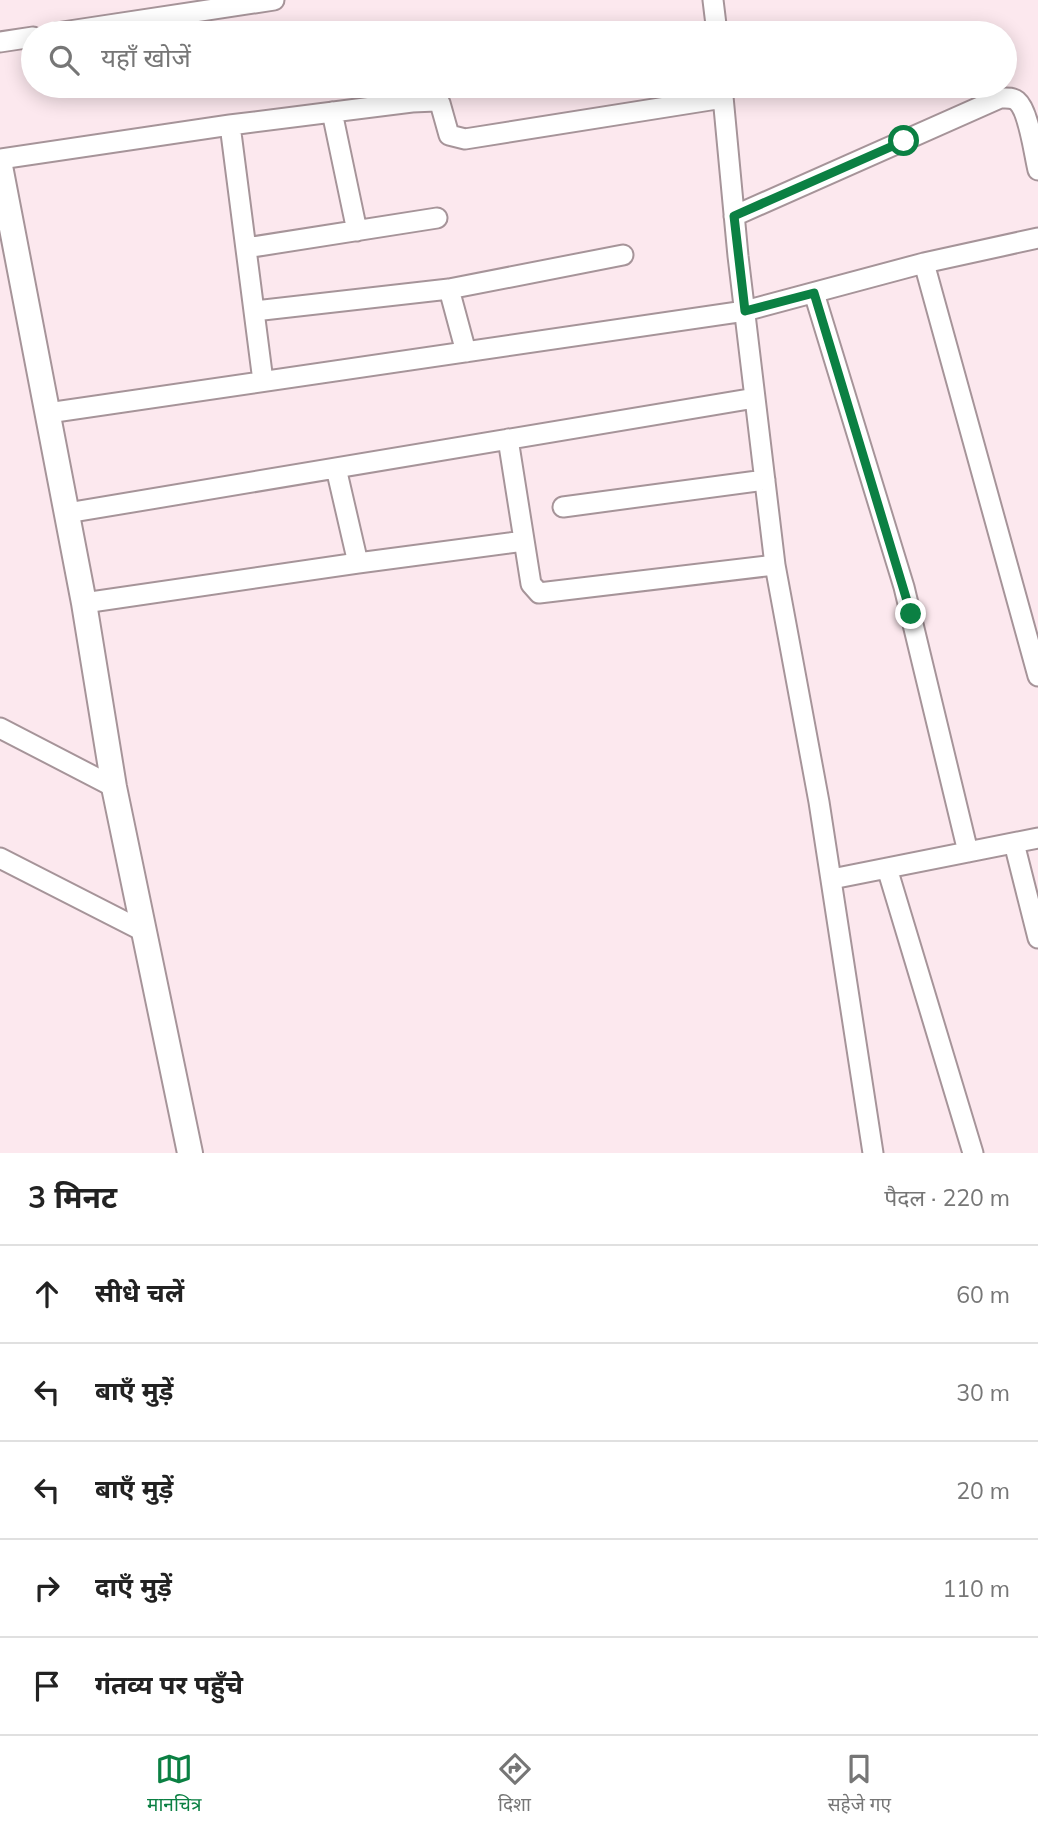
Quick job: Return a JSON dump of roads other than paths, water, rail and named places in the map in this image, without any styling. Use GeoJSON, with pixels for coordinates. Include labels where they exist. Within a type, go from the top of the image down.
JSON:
{"type":"FeatureCollection","features":[{"type":"Feature","properties":{"kind":"street"},"geometry":{"type":"LineString","coordinates":[[135,21],[274,0]]}},
{"type":"Feature","properties":{"kind":"street"},"geometry":{"type":"LineString","coordinates":[[713,0],[716,21]]}},
{"type":"Feature","properties":{"kind":"street"},"geometry":{"type":"LineString","coordinates":[[0,42],[21,39]]}},
{"type":"Feature","properties":{"kind":"street"},"geometry":{"type":"LineString","coordinates":[[0,159],[230,125],[436,101],[443,107],[449,135],[465,139],[689,98]]}},
{"type":"Feature","properties":{"kind":"street"},"geometry":{"type":"LineString","coordinates":[[723,98],[775,565],[832,879],[873,1153]]}},
{"type":"Feature","properties":{"kind":"street"},"geometry":{"type":"LineString","coordinates":[[734,216],[1000,98],[1011,98],[1024,110],[1038,170]]}},
{"type":"Feature","properties":{"kind":"street"},"geometry":{"type":"LineString","coordinates":[[332,112],[357,231]]}},
{"type":"Feature","properties":{"kind":"street"},"geometry":{"type":"LineString","coordinates":[[230,125],[263,382]]}},
{"type":"Feature","properties":{"kind":"street"},"geometry":{"type":"LineString","coordinates":[[0,166],[84,603],[114,787],[190,1153]]}},
{"type":"Feature","properties":{"kind":"street"},"geometry":{"type":"LineString","coordinates":[[246,248],[437,218]]}},
{"type":"Feature","properties":{"kind":"street"},"geometry":{"type":"LineString","coordinates":[[48,413],[745,311],[924,263],[1038,238]]}},
{"type":"Feature","properties":{"kind":"street"},"geometry":{"type":"LineString","coordinates":[[254,311],[449,289],[623,255]]}},
{"type":"Feature","properties":{"kind":"street"},"geometry":{"type":"LineString","coordinates":[[924,263],[1038,676]]}},
{"type":"Feature","properties":{"kind":"street"},"geometry":{"type":"LineString","coordinates":[[449,289],[466,352]]}},
{"type":"Feature","properties":{"kind":"street"},"geometry":{"type":"LineString","coordinates":[[814,293],[904,587],[968,852]]}},
{"type":"Feature","properties":{"kind":"street"},"geometry":{"type":"LineString","coordinates":[[67,513],[755,398]]}},
{"type":"Feature","properties":{"kind":"street"},"geometry":{"type":"LineString","coordinates":[[508,439],[531,584],[536,591],[545,594],[775,565]]}},
{"type":"Feature","properties":{"kind":"street"},"geometry":{"type":"LineString","coordinates":[[336,468],[358,563]]}},
{"type":"Feature","properties":{"kind":"street"},"geometry":{"type":"LineString","coordinates":[[563,507],[765,480]]}},
{"type":"Feature","properties":{"kind":"street"},"geometry":{"type":"LineString","coordinates":[[84,603],[524,541]]}},
{"type":"Feature","properties":{"kind":"street"},"geometry":{"type":"LineString","coordinates":[[0,727],[114,787]]}},
{"type":"Feature","properties":{"kind":"street"},"geometry":{"type":"LineString","coordinates":[[832,879],[1038,838]]}},
{"type":"Feature","properties":{"kind":"street"},"geometry":{"type":"LineString","coordinates":[[1014,843],[1038,938]]}},
{"type":"Feature","properties":{"kind":"street"},"geometry":{"type":"LineString","coordinates":[[0,859],[143,931]]}},
{"type":"Feature","properties":{"kind":"street"},"geometry":{"type":"LineString","coordinates":[[887,869],[973,1153]]}}]}
